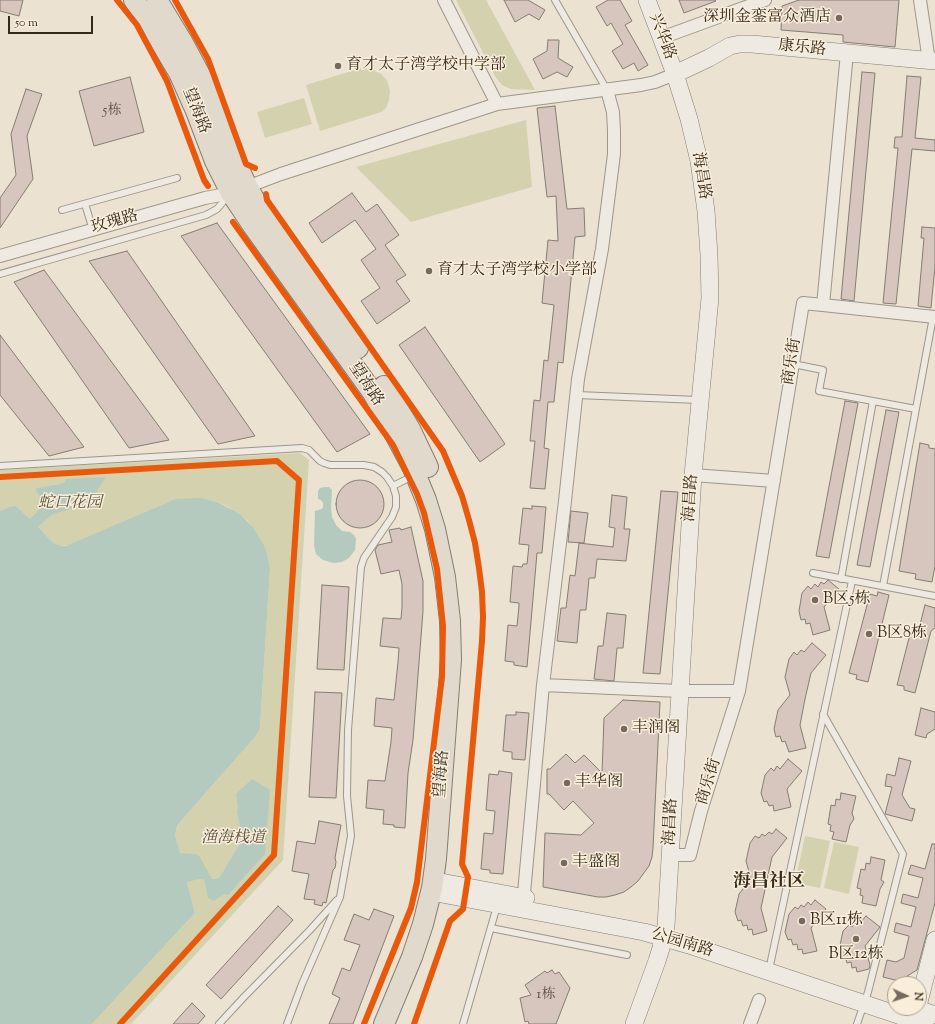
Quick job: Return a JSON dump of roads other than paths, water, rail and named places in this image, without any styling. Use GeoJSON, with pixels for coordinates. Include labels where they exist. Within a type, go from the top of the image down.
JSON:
{"type":"FeatureCollection","features":[{"type":"Feature","properties":{"kind":"main road","name":"望海路"},"geometry":{"type":"LineString","coordinates":[[134,0],[179,73],[196,111],[220,174],[239,190],[267,220],[383,384],[410,429],[428,469],[442,509],[453,550],[464,620],[464,656],[438,888],[437,918],[428,946],[398,1024]]}},
{"type":"Feature","properties":{"kind":"main road","name":"望海路"},"geometry":{"type":"LineString","coordinates":[[157,0],[183,43],[207,88],[232,155],[239,190],[253,226],[373,393],[416,475],[435,529],[445,577],[450,621],[451,668],[436,859],[438,888],[427,910],[418,940],[384,1024]]}},
{"type":"Feature","properties":{"kind":"street"},"geometry":{"type":"LineString","coordinates":[[444,0],[497,104]]}},
{"type":"Feature","properties":{"kind":"street","name":"兴华路"},"geometry":{"type":"LineString","coordinates":[[647,0],[675,74]]}},
{"type":"Feature","properties":{"kind":"street"},"geometry":{"type":"LineString","coordinates":[[661,38],[765,0]]}},
{"type":"Feature","properties":{"kind":"street"},"geometry":{"type":"LineString","coordinates":[[920,0],[932,61]]}},
{"type":"Feature","properties":{"kind":"street","name":"康乐路"},"geometry":{"type":"LineString","coordinates":[[675,74],[730,46],[740,44],[932,61]]}},
{"type":"Feature","properties":{"kind":"street"},"geometry":{"type":"LineString","coordinates":[[847,53],[823,305],[934,313]]}},
{"type":"Feature","properties":{"kind":"street","name":"玫瑰路"},"geometry":{"type":"LineString","coordinates":[[0,256],[205,198],[239,190],[282,174],[497,104],[607,90],[655,82],[675,74]]}},
{"type":"Feature","properties":{"kind":"street","name":"海昌路"},"geometry":{"type":"LineString","coordinates":[[634,1024],[657,961],[665,932],[693,475],[710,298],[706,211],[699,161],[689,119],[675,74]]}},
{"type":"Feature","properties":{"kind":"street"},"geometry":{"type":"LineString","coordinates":[[523,904],[543,685],[578,379],[602,249],[614,154],[613,112],[607,90]]}},
{"type":"Feature","properties":{"kind":"street","name":"商乐街"},"geometry":{"type":"LineString","coordinates":[[670,855],[690,855],[701,811],[739,691],[803,303],[823,305]]}},
{"type":"Feature","properties":{"kind":"street"},"geometry":{"type":"LineString","coordinates":[[693,475],[774,481]]}},
{"type":"Feature","properties":{"kind":"street"},"geometry":{"type":"LineString","coordinates":[[543,685],[680,691],[739,691]]}},
{"type":"Feature","properties":{"kind":"street","name":"公园南路"},"geometry":{"type":"LineString","coordinates":[[438,888],[497,905],[523,904]]}},
{"type":"Feature","properties":{"kind":"street","name":"公园南路"},"geometry":{"type":"LineString","coordinates":[[438,888],[523,904],[636,930],[665,932],[689,945],[770,966],[887,1004]]}},
{"type":"Feature","properties":{"kind":"street"},"geometry":{"type":"LineString","coordinates":[[927,986],[935,940]]}},
{"type":"Feature","properties":{"kind":"street","name":"公园南路"},"geometry":{"type":"LineString","coordinates":[[866,998],[887,1000]]}},
{"type":"Feature","properties":{"kind":"street"},"geometry":{"type":"LineString","coordinates":[[750,1024],[759,1000]]}},
{"type":"Feature","properties":{"kind":"lane"},"geometry":{"type":"LineString","coordinates":[[555,0],[607,90]]}},
{"type":"Feature","properties":{"kind":"lane"},"geometry":{"type":"LineString","coordinates":[[62,210],[177,178]]}},
{"type":"Feature","properties":{"kind":"lane"},"geometry":{"type":"LineString","coordinates":[[0,274],[206,215],[217,209],[239,190]]}},
{"type":"Feature","properties":{"kind":"lane"},"geometry":{"type":"LineString","coordinates":[[85,204],[92,230]]}},
{"type":"Feature","properties":{"kind":"lane"},"geometry":{"type":"LineString","coordinates":[[883,586],[934,313]]}},
{"type":"Feature","properties":{"kind":"lane"},"geometry":{"type":"LineString","coordinates":[[793,364],[823,370],[819,391],[916,409]]}},
{"type":"Feature","properties":{"kind":"lane"},"geometry":{"type":"LineString","coordinates":[[577,395],[700,400]]}},
{"type":"Feature","properties":{"kind":"lane"},"geometry":{"type":"LineString","coordinates":[[841,579],[873,401]]}},
{"type":"Feature","properties":{"kind":"lane"},"geometry":{"type":"LineString","coordinates":[[0,466],[302,448],[309,450],[324,464],[364,465],[374,467],[388,477],[393,486],[396,496],[396,506],[392,517],[364,558],[360,567],[348,730],[347,796],[351,836],[340,897],[302,984],[287,1024]]}},
{"type":"Feature","properties":{"kind":"lane"},"geometry":{"type":"LineString","coordinates":[[393,486],[416,475]]}},
{"type":"Feature","properties":{"kind":"lane"},"geometry":{"type":"LineString","coordinates":[[813,573],[935,596]]}},
{"type":"Feature","properties":{"kind":"lane"},"geometry":{"type":"LineString","coordinates":[[770,966],[852,581]]}},
{"type":"Feature","properties":{"kind":"lane"},"geometry":{"type":"LineString","coordinates":[[823,714],[903,854],[866,998],[857,1024]]}},
{"type":"Feature","properties":{"kind":"lane"},"geometry":{"type":"LineString","coordinates":[[219,1024],[340,897]]}},
{"type":"Feature","properties":{"kind":"lane"},"geometry":{"type":"LineString","coordinates":[[463,1024],[497,905]]}},
{"type":"Feature","properties":{"kind":"lane"},"geometry":{"type":"LineString","coordinates":[[491,928],[627,955]]}},
{"type":"Feature","properties":{"kind":"place","name":"深圳金銮富众酒店"},"geometry":{"type":"Point","coordinates":[839,18]}},
{"type":"Feature","properties":{"kind":"place","name":"育才太子湾学校中学部"},"geometry":{"type":"Point","coordinates":[338,66]}},
{"type":"Feature","properties":{"kind":"place","name":"育才太子湾学校小学部"},"geometry":{"type":"Point","coordinates":[429,271]}},
{"type":"Feature","properties":{"kind":"place","name":"B区5栋"},"geometry":{"type":"Point","coordinates":[815,600]}},
{"type":"Feature","properties":{"kind":"place","name":"B区8栋"},"geometry":{"type":"Point","coordinates":[869,634]}},
{"type":"Feature","properties":{"kind":"place","name":"丰润阁"},"geometry":{"type":"Point","coordinates":[624,729]}},
{"type":"Feature","properties":{"kind":"place","name":"丰华阁"},"geometry":{"type":"Point","coordinates":[567,783]}},
{"type":"Feature","properties":{"kind":"place","name":"丰盛阁"},"geometry":{"type":"Point","coordinates":[564,863]}},
{"type":"Feature","properties":{"kind":"place","name":"B区11栋"},"geometry":{"type":"Point","coordinates":[802,921]}},
{"type":"Feature","properties":{"kind":"place","name":"B区12栋"},"geometry":{"type":"Point","coordinates":[856,939]}},
{"type":"Feature","properties":{"kind":"district","name":"海昌社区"},"geometry":{"type":"Point","coordinates":[769,883]}},
{"type":"Feature","properties":{"kind":"park label","name":"蛇口花园"},"geometry":{"type":"Point","coordinates":[70,504]}},
{"type":"Feature","properties":{"kind":"park label","name":"渔海栈道"},"geometry":{"type":"Point","coordinates":[233,839]}}]}
